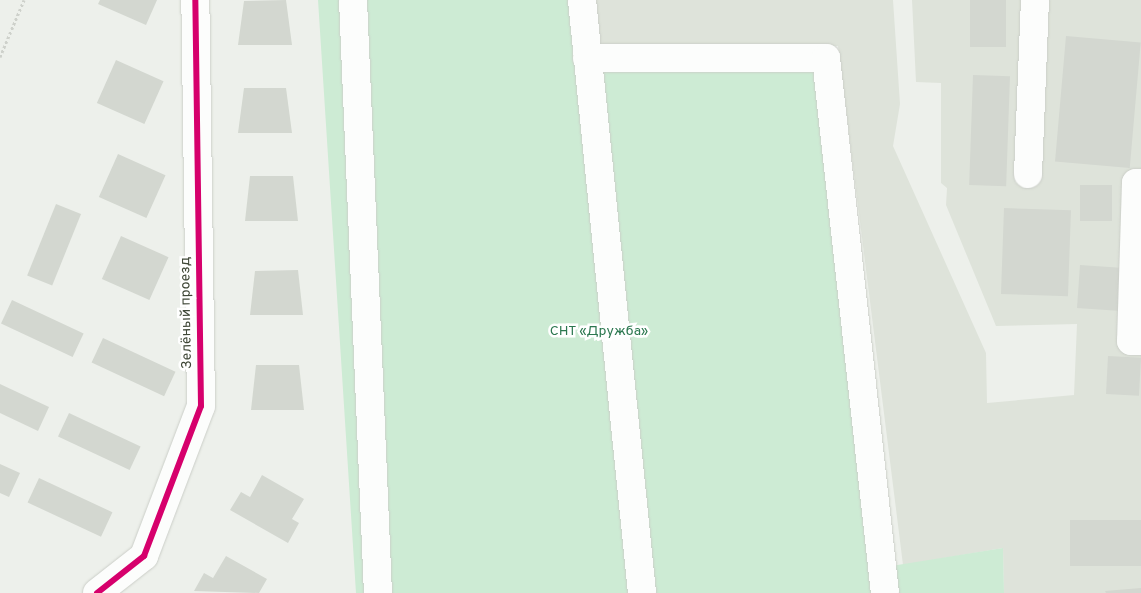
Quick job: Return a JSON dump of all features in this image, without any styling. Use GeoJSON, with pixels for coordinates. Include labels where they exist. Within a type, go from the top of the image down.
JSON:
{"type":"FeatureCollection","features":[{"type":"Feature","properties":{"kind":"street","name":"Зелёный проезд"},"geometry":{"type":"LineString","coordinates":[[97,593],[144,556],[201,406],[195,0]]}},
{"type":"Feature","properties":{"kind":"street"},"geometry":{"type":"LineString","coordinates":[[353,0],[378,593]]}},
{"type":"Feature","properties":{"kind":"street"},"geometry":{"type":"LineString","coordinates":[[582,0],[642,593]]}},
{"type":"Feature","properties":{"kind":"street"},"geometry":{"type":"LineString","coordinates":[[1028,174],[1035,0]]}},
{"type":"Feature","properties":{"kind":"street"},"geometry":{"type":"LineString","coordinates":[[587,58],[826,58],[885,593]]}},
{"type":"Feature","properties":{"kind":"street"},"geometry":{"type":"LineString","coordinates":[[1141,183],[1136,184],[1131,341],[1141,341]]}},
{"type":"Feature","properties":{"kind":"path"},"geometry":{"type":"LineString","coordinates":[[0,57],[24,0]]}},
{"type":"Feature","properties":{"kind":"shaded area"},"geometry":{"type":"Polygon","coordinates":[[[587,0],[893,0],[900,104],[893,146],[986,353],[987,403],[1074,395],[1077,324],[996,326],[946,205],[947,188],[941,183],[941,83],[916,82],[912,0],[1141,0],[1141,593],[1004,593],[1003,548],[903,565],[838,46],[609,49],[591,43],[587,0]]]}},
{"type":"Feature","properties":{"kind":"green space","name":"СНТ «Дружба»"},"geometry":{"type":"Polygon","coordinates":[[[318,0],[582,0],[589,53],[830,56],[885,567],[1003,548],[1004,593],[356,593],[318,0]]]}},
{"type":"Feature","properties":{"kind":"building"},"geometry":{"type":"Polygon","coordinates":[[[100,0],[157,0],[146,25],[98,4],[100,0]]]}},
{"type":"Feature","properties":{"kind":"building"},"geometry":{"type":"Polygon","coordinates":[[[286,0],[292,45],[238,45],[244,1],[286,0]]]}},
{"type":"Feature","properties":{"kind":"building"},"geometry":{"type":"Polygon","coordinates":[[[970,0],[1006,0],[1006,47],[970,47],[970,0]]]}},
{"type":"Feature","properties":{"kind":"building"},"geometry":{"type":"Polygon","coordinates":[[[1066,36],[1141,43],[1130,168],[1055,162],[1066,36]]]}},
{"type":"Feature","properties":{"kind":"building"},"geometry":{"type":"Polygon","coordinates":[[[116,60],[164,81],[144,124],[97,103],[116,60]]]}},
{"type":"Feature","properties":{"kind":"building"},"geometry":{"type":"Polygon","coordinates":[[[973,75],[1010,76],[1006,186],[969,185],[973,75]]]}},
{"type":"Feature","properties":{"kind":"building"},"geometry":{"type":"Polygon","coordinates":[[[244,88],[286,88],[292,133],[238,133],[244,88]]]}},
{"type":"Feature","properties":{"kind":"building"},"geometry":{"type":"Polygon","coordinates":[[[118,154],[166,175],[146,218],[99,197],[118,154]]]}},
{"type":"Feature","properties":{"kind":"building"},"geometry":{"type":"Polygon","coordinates":[[[250,176],[293,176],[298,221],[245,221],[250,176]]]}},
{"type":"Feature","properties":{"kind":"building"},"geometry":{"type":"Polygon","coordinates":[[[1080,185],[1112,185],[1112,221],[1080,221],[1080,185]]]}},
{"type":"Feature","properties":{"kind":"building"},"geometry":{"type":"Polygon","coordinates":[[[56,204],[81,214],[52,286],[27,275],[56,204]]]}},
{"type":"Feature","properties":{"kind":"building"},"geometry":{"type":"Polygon","coordinates":[[[1004,208],[1071,210],[1068,296],[1001,294],[1004,208]]]}},
{"type":"Feature","properties":{"kind":"building"},"geometry":{"type":"Polygon","coordinates":[[[121,236],[169,257],[149,300],[102,279],[121,236]]]}},
{"type":"Feature","properties":{"kind":"building"},"geometry":{"type":"Polygon","coordinates":[[[1080,265],[1124,268],[1121,311],[1077,308],[1080,265]]]}},
{"type":"Feature","properties":{"kind":"building"},"geometry":{"type":"Polygon","coordinates":[[[298,270],[303,315],[250,315],[255,271],[298,270]]]}},
{"type":"Feature","properties":{"kind":"building"},"geometry":{"type":"Polygon","coordinates":[[[12,300],[84,333],[73,357],[1,324],[12,300]]]}},
{"type":"Feature","properties":{"kind":"building"},"geometry":{"type":"Polygon","coordinates":[[[103,338],[176,372],[164,396],[92,362],[103,338]]]}},
{"type":"Feature","properties":{"kind":"building"},"geometry":{"type":"Polygon","coordinates":[[[1108,356],[1141,358],[1139,396],[1106,394],[1108,356]]]}},
{"type":"Feature","properties":{"kind":"building"},"geometry":{"type":"Polygon","coordinates":[[[256,365],[299,365],[304,410],[251,410],[256,365]]]}},
{"type":"Feature","properties":{"kind":"building"},"geometry":{"type":"Polygon","coordinates":[[[0,384],[49,407],[38,431],[0,413],[0,384]]]}},
{"type":"Feature","properties":{"kind":"building"},"geometry":{"type":"Polygon","coordinates":[[[69,413],[141,446],[130,470],[58,437],[69,413]]]}},
{"type":"Feature","properties":{"kind":"building"},"geometry":{"type":"Polygon","coordinates":[[[0,464],[20,473],[9,497],[0,493],[0,464]]]}},
{"type":"Feature","properties":{"kind":"building"},"geometry":{"type":"Polygon","coordinates":[[[262,475],[304,499],[292,519],[299,523],[288,543],[230,510],[241,492],[250,497],[262,475]]]}},
{"type":"Feature","properties":{"kind":"building"},"geometry":{"type":"Polygon","coordinates":[[[39,478],[112,512],[101,537],[28,502],[39,478]]]}},
{"type":"Feature","properties":{"kind":"building"},"geometry":{"type":"Polygon","coordinates":[[[1070,520],[1141,520],[1141,566],[1070,566],[1070,520]]]}},
{"type":"Feature","properties":{"kind":"building"},"geometry":{"type":"Polygon","coordinates":[[[226,556],[267,579],[259,593],[194,591],[204,573],[213,578],[226,556]]]}},
{"type":"Feature","properties":{"kind":"building"},"geometry":{"type":"Polygon","coordinates":[[[1141,588],[1141,593],[1106,593],[1105,591],[1141,588]]]}},
{"type":"Feature","properties":{"kind":"cycle path"},"geometry":{"type":"LineString","coordinates":[[97,593],[144,556],[201,406],[195,0]]}}]}
